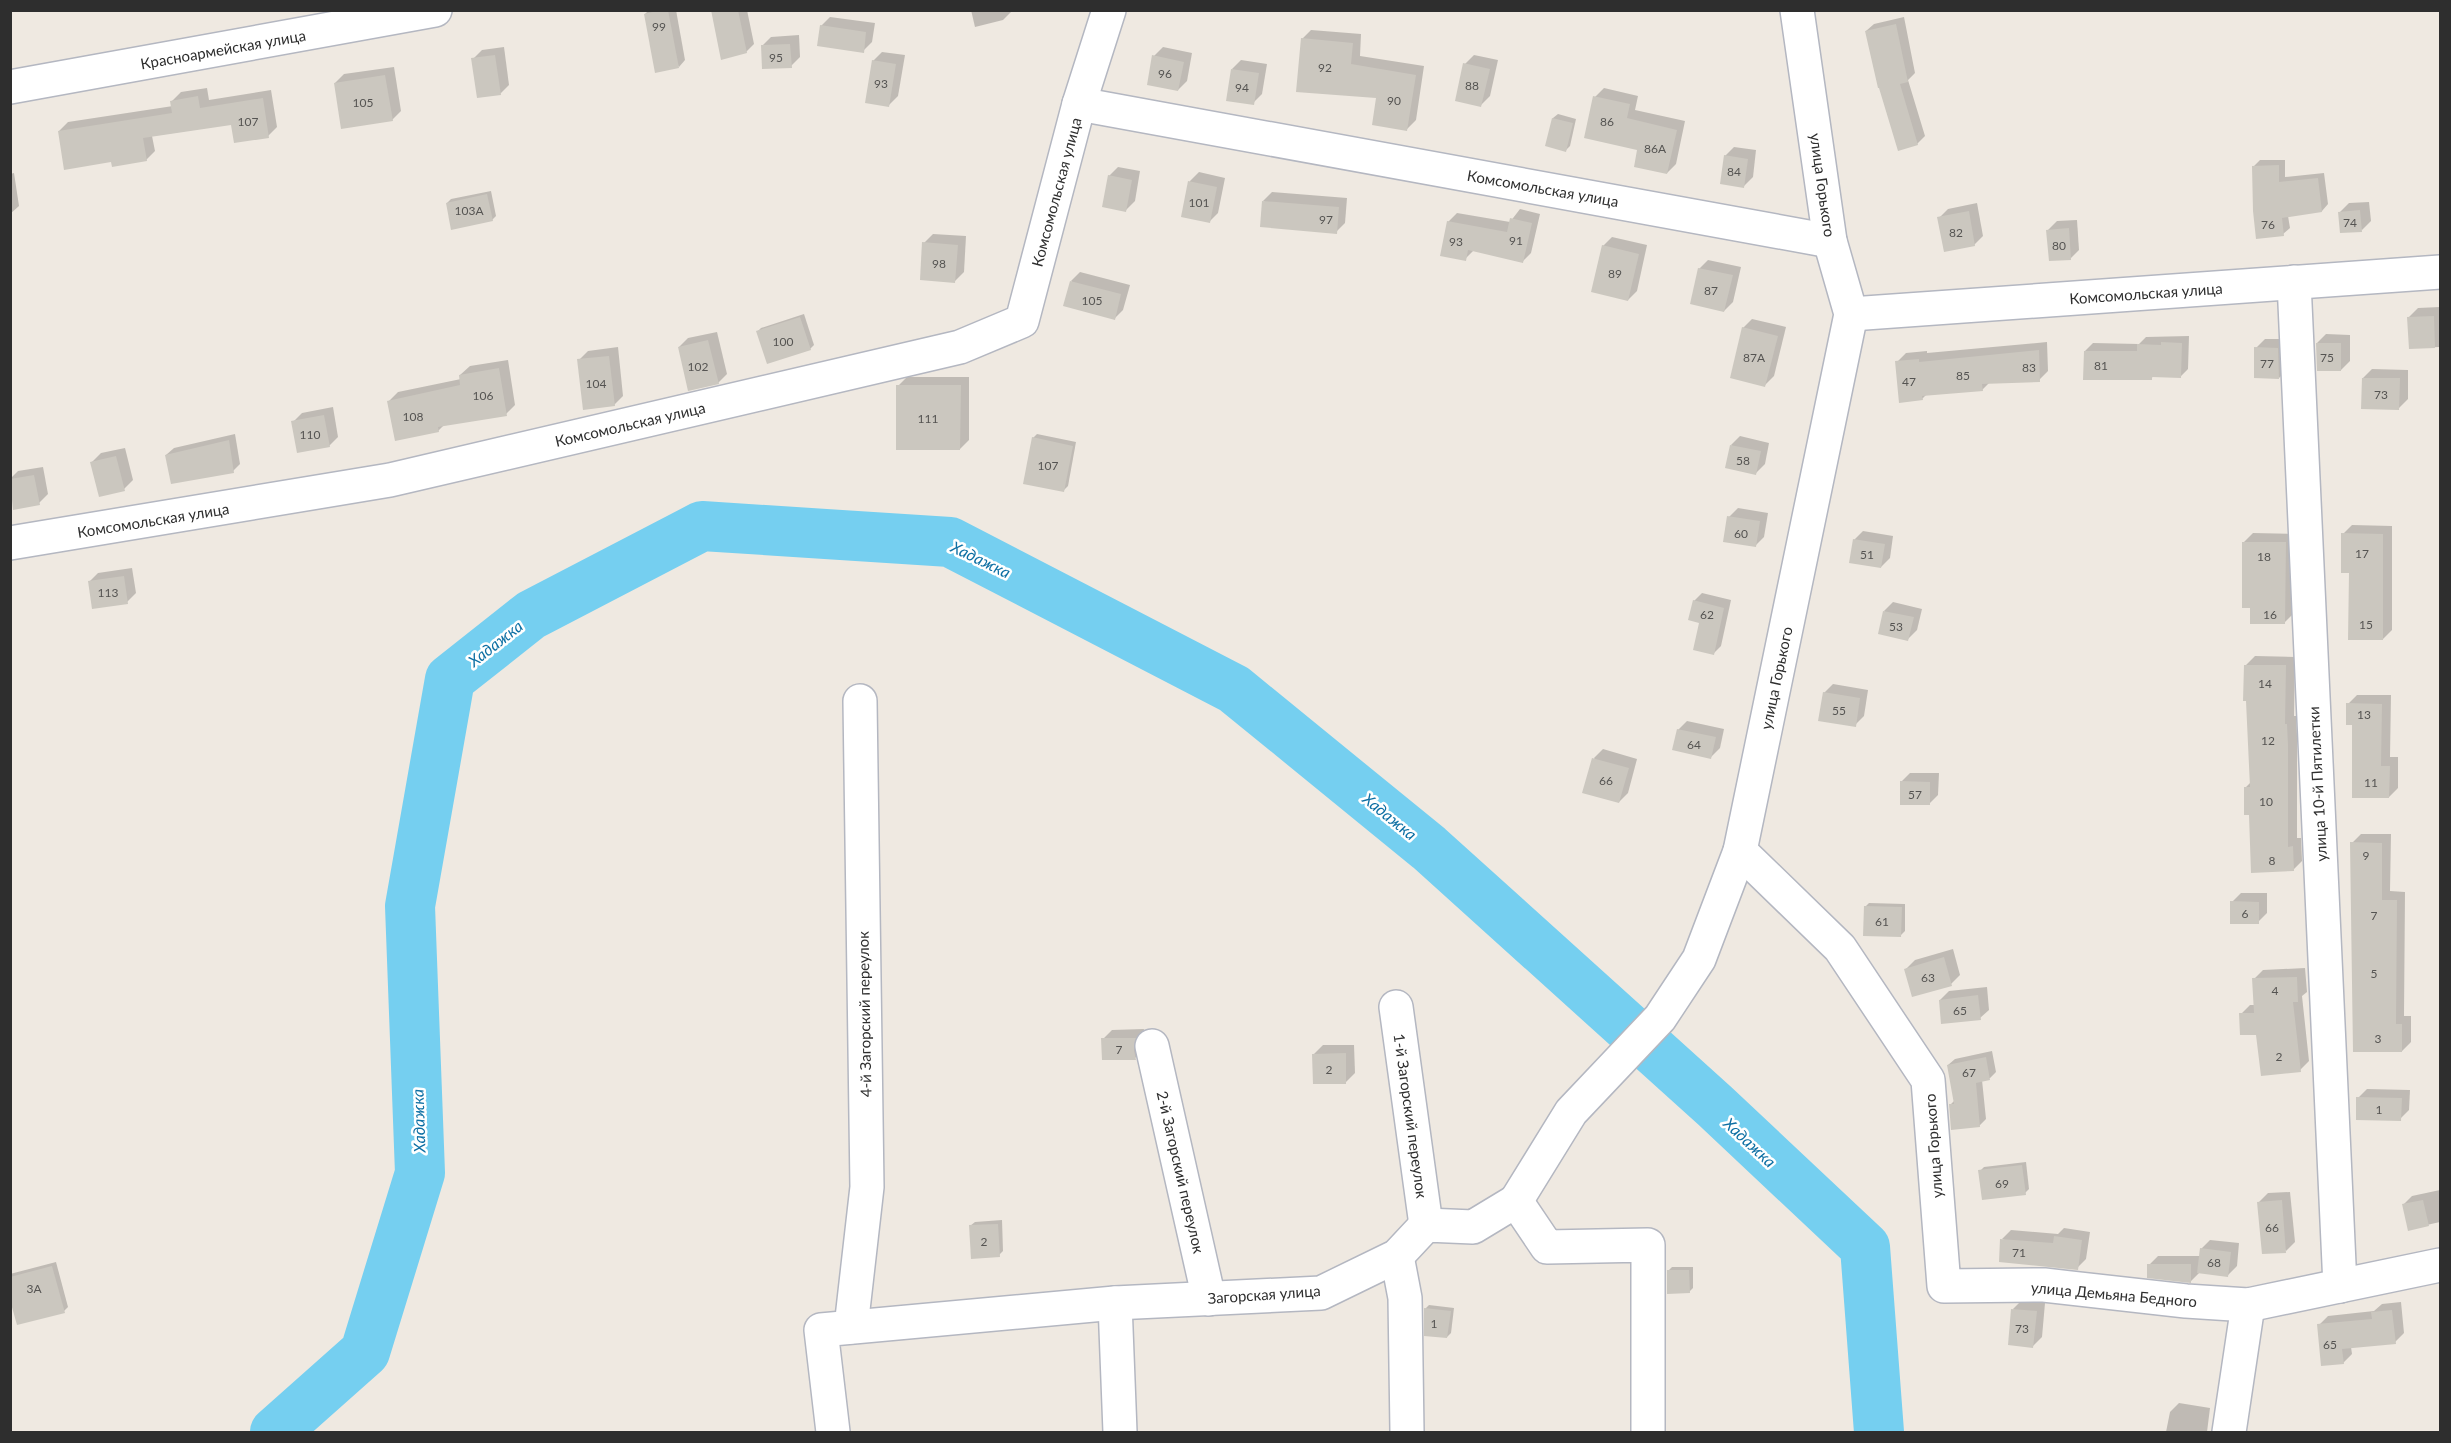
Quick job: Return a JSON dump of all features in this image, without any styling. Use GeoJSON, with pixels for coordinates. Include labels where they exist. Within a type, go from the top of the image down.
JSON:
{"type":"FeatureCollection","features":[{"type":"Feature","properties":{"kind":"street","name":"Красноармейская улица"},"geometry":{"type":"LineString","coordinates":[[10,87],[435,10]]}},
{"type":"Feature","properties":{"kind":"street","name":"Комсомольская улица"},"geometry":{"type":"LineString","coordinates":[[10,543],[390,480],[960,347],[1022,321],[1079,104],[1109,10]]}},
{"type":"Feature","properties":{"kind":"street","name":"улица Горького"},"geometry":{"type":"LineString","coordinates":[[1797,10],[1830,241],[1851,314],[1740,851],[1840,948],[1928,1080],[1944,1286]]}},
{"type":"Feature","properties":{"kind":"street","name":"Комсомольская улица"},"geometry":{"type":"LineString","coordinates":[[1079,104],[1830,241]]}},
{"type":"Feature","properties":{"kind":"street","name":"Комсомольская улица"},"geometry":{"type":"LineString","coordinates":[[1851,314],[2440,272]]}},
{"type":"Feature","properties":{"kind":"street","name":"улица 10-й Пятилетки"},"geometry":{"type":"LineString","coordinates":[[2294,282],[2340,1286]]}},
{"type":"Feature","properties":{"kind":"street","name":"4-й Загорский переулок"},"geometry":{"type":"LineString","coordinates":[[833,1432],[836,1328],[867,1187],[860,700]]}},
{"type":"Feature","properties":{"kind":"street"},"geometry":{"type":"LineString","coordinates":[[1426,1225],[1473,1227],[1516,1202],[1571,1112],[1660,1018],[1699,959],[1740,851]]}},
{"type":"Feature","properties":{"kind":"street","name":"1-й Загорский переулок"},"geometry":{"type":"LineString","coordinates":[[1396,1006],[1426,1225]]}},
{"type":"Feature","properties":{"kind":"street","name":"2-й Загорский переулок"},"geometry":{"type":"LineString","coordinates":[[1152,1046],[1209,1299]]}},
{"type":"Feature","properties":{"kind":"street"},"geometry":{"type":"LineString","coordinates":[[1516,1202],[1547,1247],[1648,1245],[1648,1432]]}},
{"type":"Feature","properties":{"kind":"street","name":"Загорская улица"},"geometry":{"type":"LineString","coordinates":[[836,1328],[1115,1303],[1321,1293],[1397,1256],[1426,1225]]}},
{"type":"Feature","properties":{"kind":"street"},"geometry":{"type":"LineString","coordinates":[[1397,1256],[1405,1298],[1407,1432]]}},
{"type":"Feature","properties":{"kind":"street","name":"улица Демьяна Бедного"},"geometry":{"type":"LineString","coordinates":[[1944,1286],[2044,1285],[2186,1301],[2248,1305],[2440,1265]]}},
{"type":"Feature","properties":{"kind":"street"},"geometry":{"type":"LineString","coordinates":[[1115,1303],[1120,1432]]}},
{"type":"Feature","properties":{"kind":"street"},"geometry":{"type":"LineString","coordinates":[[2229,1432],[2248,1305]]}},
{"type":"Feature","properties":{"kind":"building"},"geometry":{"type":"Polygon","coordinates":[[[668,10],[679,68],[655,73],[644,14],[668,10]]]}},
{"type":"Feature","properties":{"kind":"building"},"geometry":{"type":"Polygon","coordinates":[[[711,10],[738,10],[747,53],[721,60],[711,10]]]}},
{"type":"Feature","properties":{"kind":"building"},"geometry":{"type":"Polygon","coordinates":[[[1896,24],[1908,82],[1900,84],[1918,145],[1898,151],[1878,88],[1865,31],[1896,24]]]}},
{"type":"Feature","properties":{"kind":"building"},"geometry":{"type":"Polygon","coordinates":[[[820,25],[866,32],[864,53],[817,46],[820,25]]]}},
{"type":"Feature","properties":{"kind":"building"},"geometry":{"type":"Polygon","coordinates":[[[1301,38],[1353,43],[1351,64],[1416,75],[1407,131],[1372,125],[1376,98],[1296,92],[1301,38]]]}},
{"type":"Feature","properties":{"kind":"building"},"geometry":{"type":"Polygon","coordinates":[[[790,44],[792,68],[762,69],[761,45],[790,44]]]}},
{"type":"Feature","properties":{"kind":"building"},"geometry":{"type":"Polygon","coordinates":[[[495,55],[501,95],[477,98],[471,58],[495,55]]]}},
{"type":"Feature","properties":{"kind":"building"},"geometry":{"type":"Polygon","coordinates":[[[1152,55],[1184,62],[1178,91],[1147,85],[1152,55]]]}},
{"type":"Feature","properties":{"kind":"building"},"geometry":{"type":"Polygon","coordinates":[[[872,60],[896,64],[889,107],[865,103],[872,60]]]}},
{"type":"Feature","properties":{"kind":"building"},"geometry":{"type":"Polygon","coordinates":[[[1463,63],[1490,69],[1481,107],[1455,101],[1463,63]]]}},
{"type":"Feature","properties":{"kind":"building"},"geometry":{"type":"Polygon","coordinates":[[[1231,69],[1259,73],[1254,105],[1226,101],[1231,69]]]}},
{"type":"Feature","properties":{"kind":"building"},"geometry":{"type":"Polygon","coordinates":[[[385,75],[393,121],[341,129],[334,83],[385,75]]]}},
{"type":"Feature","properties":{"kind":"building"},"geometry":{"type":"Polygon","coordinates":[[[198,96],[200,108],[263,98],[269,138],[234,143],[231,125],[143,138],[147,161],[112,167],[111,162],[64,170],[58,131],[172,113],[170,101],[198,96]]]}},
{"type":"Feature","properties":{"kind":"building"},"geometry":{"type":"Polygon","coordinates":[[[1593,96],[1630,104],[1627,118],[1677,130],[1667,174],[1634,167],[1637,150],[1584,138],[1593,96]]]}},
{"type":"Feature","properties":{"kind":"building"},"geometry":{"type":"Polygon","coordinates":[[[1552,118],[1573,123],[1566,152],[1545,146],[1552,118]]]}},
{"type":"Feature","properties":{"kind":"building"},"geometry":{"type":"Polygon","coordinates":[[[1724,155],[1748,159],[1744,188],[1720,184],[1724,155]]]}},
{"type":"Feature","properties":{"kind":"building"},"geometry":{"type":"Polygon","coordinates":[[[2279,165],[2279,182],[2318,178],[2322,212],[2282,218],[2284,236],[2256,239],[2252,166],[2279,165]]]}},
{"type":"Feature","properties":{"kind":"building"},"geometry":{"type":"Polygon","coordinates":[[[1108,175],[1132,180],[1126,212],[1102,207],[1108,175]]]}},
{"type":"Feature","properties":{"kind":"building"},"geometry":{"type":"Polygon","coordinates":[[[1188,181],[1217,187],[1210,223],[1181,217],[1188,181]]]}},
{"type":"Feature","properties":{"kind":"building"},"geometry":{"type":"Polygon","coordinates":[[[487,194],[493,221],[451,230],[446,203],[487,194]]]}},
{"type":"Feature","properties":{"kind":"building"},"geometry":{"type":"Polygon","coordinates":[[[1262,201],[1339,207],[1337,234],[1260,227],[1262,201]]]}},
{"type":"Feature","properties":{"kind":"building"},"geometry":{"type":"Polygon","coordinates":[[[2360,210],[2362,232],[2340,233],[2338,212],[2360,210]]]}},
{"type":"Feature","properties":{"kind":"building"},"geometry":{"type":"Polygon","coordinates":[[[1969,211],[1975,246],[1944,252],[1937,217],[1969,211]]]}},
{"type":"Feature","properties":{"kind":"building"},"geometry":{"type":"Polygon","coordinates":[[[1510,218],[1532,223],[1523,263],[1468,250],[1466,261],[1440,256],[1447,221],[1507,232],[1510,218]]]}},
{"type":"Feature","properties":{"kind":"building"},"geometry":{"type":"Polygon","coordinates":[[[2069,228],[2071,260],[2049,261],[2046,230],[2069,228]]]}},
{"type":"Feature","properties":{"kind":"building"},"geometry":{"type":"Polygon","coordinates":[[[922,242],[958,245],[955,283],[920,280],[922,242]]]}},
{"type":"Feature","properties":{"kind":"building"},"geometry":{"type":"Polygon","coordinates":[[[1602,245],[1639,254],[1628,301],[1591,292],[1602,245]]]}},
{"type":"Feature","properties":{"kind":"building"},"geometry":{"type":"Polygon","coordinates":[[[1698,268],[1733,275],[1724,312],[1690,304],[1698,268]]]}},
{"type":"Feature","properties":{"kind":"building"},"geometry":{"type":"Polygon","coordinates":[[[1070,281],[1121,294],[1115,320],[1063,306],[1070,281]]]}},
{"type":"Feature","properties":{"kind":"building"},"geometry":{"type":"Polygon","coordinates":[[[2434,316],[2435,348],[2409,349],[2407,317],[2434,316]]]}},
{"type":"Feature","properties":{"kind":"building"},"geometry":{"type":"Polygon","coordinates":[[[800,317],[811,350],[767,364],[756,331],[800,317]]]}},
{"type":"Feature","properties":{"kind":"building"},"geometry":{"type":"Polygon","coordinates":[[[1742,327],[1778,336],[1765,387],[1730,378],[1742,327]]]}},
{"type":"Feature","properties":{"kind":"building"},"geometry":{"type":"Polygon","coordinates":[[[708,340],[719,384],[688,391],[678,347],[708,340]]]}},
{"type":"Feature","properties":{"kind":"building"},"geometry":{"type":"Polygon","coordinates":[[[2161,342],[2182,343],[2181,378],[2083,380],[2084,351],[2137,351],[2137,344],[2161,345],[2161,342]]]}},
{"type":"Feature","properties":{"kind":"building"},"geometry":{"type":"Polygon","coordinates":[[[2316,343],[2341,343],[2341,371],[2317,371],[2316,343]]]}},
{"type":"Feature","properties":{"kind":"building"},"geometry":{"type":"Polygon","coordinates":[[[2254,347],[2278,348],[2279,379],[2254,378],[2254,347]]]}},
{"type":"Feature","properties":{"kind":"building"},"geometry":{"type":"Polygon","coordinates":[[[2039,350],[2040,382],[1982,384],[1983,391],[1922,396],[1923,400],[1899,403],[1895,361],[1919,359],[1919,362],[2039,350]]]}},
{"type":"Feature","properties":{"kind":"building"},"geometry":{"type":"Polygon","coordinates":[[[609,356],[615,406],[583,410],[577,359],[609,356]]]}},
{"type":"Feature","properties":{"kind":"building"},"geometry":{"type":"Polygon","coordinates":[[[499,368],[507,416],[438,427],[439,432],[395,441],[387,401],[460,385],[459,375],[499,368]]]}},
{"type":"Feature","properties":{"kind":"building"},"geometry":{"type":"Polygon","coordinates":[[[2362,378],[2400,378],[2399,410],[2361,409],[2362,378]]]}},
{"type":"Feature","properties":{"kind":"building"},"geometry":{"type":"Polygon","coordinates":[[[896,385],[961,385],[960,450],[896,450],[896,385]]]}},
{"type":"Feature","properties":{"kind":"building"},"geometry":{"type":"Polygon","coordinates":[[[324,415],[330,447],[297,453],[291,421],[324,415]]]}},
{"type":"Feature","properties":{"kind":"building"},"geometry":{"type":"Polygon","coordinates":[[[1032,437],[1073,446],[1064,492],[1023,484],[1032,437]]]}},
{"type":"Feature","properties":{"kind":"building"},"geometry":{"type":"Polygon","coordinates":[[[229,440],[234,473],[171,484],[165,455],[229,440]]]}},
{"type":"Feature","properties":{"kind":"building"},"geometry":{"type":"Polygon","coordinates":[[[1730,445],[1761,451],[1756,475],[1725,468],[1730,445]]]}},
{"type":"Feature","properties":{"kind":"building"},"geometry":{"type":"Polygon","coordinates":[[[116,456],[125,491],[99,497],[90,462],[116,456]]]}},
{"type":"Feature","properties":{"kind":"building"},"geometry":{"type":"Polygon","coordinates":[[[34,475],[40,505],[13,510],[10,479],[34,475]]]}},
{"type":"Feature","properties":{"kind":"building"},"geometry":{"type":"Polygon","coordinates":[[[1727,516],[1760,521],[1756,547],[1723,542],[1727,516]]]}},
{"type":"Feature","properties":{"kind":"building"},"geometry":{"type":"Polygon","coordinates":[[[2341,533],[2383,534],[2383,640],[2348,640],[2349,573],[2341,573],[2341,533]]]}},
{"type":"Feature","properties":{"kind":"building"},"geometry":{"type":"Polygon","coordinates":[[[1853,539],[1885,544],[1881,568],[1849,563],[1853,539]]]}},
{"type":"Feature","properties":{"kind":"building"},"geometry":{"type":"Polygon","coordinates":[[[2242,542],[2286,542],[2285,624],[2250,624],[2250,608],[2242,608],[2242,542]]]}},
{"type":"Feature","properties":{"kind":"building"},"geometry":{"type":"Polygon","coordinates":[[[124,576],[128,604],[92,609],[88,581],[124,576]]]}},
{"type":"Feature","properties":{"kind":"building"},"geometry":{"type":"Polygon","coordinates":[[[1693,600],[1724,608],[1714,655],[1693,650],[1699,623],[1688,620],[1693,600]]]}},
{"type":"Feature","properties":{"kind":"building"},"geometry":{"type":"Polygon","coordinates":[[[1883,611],[1914,617],[1908,641],[1878,634],[1883,611]]]}},
{"type":"Feature","properties":{"kind":"building"},"geometry":{"type":"Polygon","coordinates":[[[2244,665],[2286,665],[2288,847],[2293,846],[2294,871],[2251,873],[2249,815],[2244,815],[2244,787],[2250,787],[2246,701],[2243,701],[2244,665]]]}},
{"type":"Feature","properties":{"kind":"building"},"geometry":{"type":"Polygon","coordinates":[[[1823,692],[1860,698],[1856,727],[1818,721],[1823,692]]]}},
{"type":"Feature","properties":{"kind":"building"},"geometry":{"type":"Polygon","coordinates":[[[2346,703],[2382,704],[2381,766],[2390,766],[2389,798],[2352,798],[2352,725],[2346,725],[2346,703]]]}},
{"type":"Feature","properties":{"kind":"building"},"geometry":{"type":"Polygon","coordinates":[[[1677,729],[1716,737],[1711,759],[1672,750],[1677,729]]]}},
{"type":"Feature","properties":{"kind":"building"},"geometry":{"type":"Polygon","coordinates":[[[1592,758],[1629,768],[1619,803],[1582,793],[1592,758]]]}},
{"type":"Feature","properties":{"kind":"building"},"geometry":{"type":"Polygon","coordinates":[[[1900,781],[1930,782],[1930,805],[1900,805],[1900,781]]]}},
{"type":"Feature","properties":{"kind":"building"},"geometry":{"type":"Polygon","coordinates":[[[2350,842],[2382,843],[2382,900],[2397,900],[2396,1024],[2402,1024],[2402,1052],[2353,1052],[2350,842]]]}},
{"type":"Feature","properties":{"kind":"building"},"geometry":{"type":"Polygon","coordinates":[[[2230,901],[2259,902],[2259,924],[2230,924],[2230,901]]]}},
{"type":"Feature","properties":{"kind":"building"},"geometry":{"type":"Polygon","coordinates":[[[1864,906],[1902,907],[1901,937],[1863,936],[1864,906]]]}},
{"type":"Feature","properties":{"kind":"building"},"geometry":{"type":"Polygon","coordinates":[[[1944,957],[1952,986],[1912,997],[1904,969],[1944,957]]]}},
{"type":"Feature","properties":{"kind":"building"},"geometry":{"type":"Polygon","coordinates":[[[2297,977],[2298,1002],[2293,1002],[2301,1072],[2261,1076],[2256,1035],[2240,1035],[2239,1013],[2254,1013],[2252,978],[2297,977]]]}},
{"type":"Feature","properties":{"kind":"building"},"geometry":{"type":"Polygon","coordinates":[[[1978,995],[1981,1020],[1941,1024],[1939,1000],[1978,995]]]}},
{"type":"Feature","properties":{"kind":"building"},"geometry":{"type":"Polygon","coordinates":[[[1101,1038],[1136,1038],[1134,1050],[1136,1060],[1102,1060],[1101,1038]]]}},
{"type":"Feature","properties":{"kind":"building"},"geometry":{"type":"Polygon","coordinates":[[[1346,1053],[1346,1084],[1313,1084],[1312,1054],[1346,1053]]]}},
{"type":"Feature","properties":{"kind":"building"},"geometry":{"type":"Polygon","coordinates":[[[1986,1057],[1990,1080],[1976,1083],[1980,1127],[1951,1130],[1949,1104],[1954,1104],[1947,1065],[1986,1057]]]}},
{"type":"Feature","properties":{"kind":"building"},"geometry":{"type":"Polygon","coordinates":[[[2356,1097],[2402,1098],[2401,1121],[2356,1120],[2356,1097]]]}},
{"type":"Feature","properties":{"kind":"building"},"geometry":{"type":"Polygon","coordinates":[[[2022,1165],[2026,1195],[1982,1200],[1978,1170],[2022,1165]]]}},
{"type":"Feature","properties":{"kind":"building"},"geometry":{"type":"Polygon","coordinates":[[[2282,1200],[2286,1253],[2262,1254],[2257,1202],[2282,1200]]]}},
{"type":"Feature","properties":{"kind":"building"},"geometry":{"type":"Polygon","coordinates":[[[2423,1200],[2429,1226],[2408,1231],[2402,1204],[2423,1200]]]}},
{"type":"Feature","properties":{"kind":"building"},"geometry":{"type":"Polygon","coordinates":[[[998,1224],[1000,1257],[971,1259],[969,1225],[998,1224]]]}},
{"type":"Feature","properties":{"kind":"building"},"geometry":{"type":"Polygon","coordinates":[[[2054,1236],[2082,1240],[2078,1270],[1999,1262],[2000,1239],[2053,1243],[2054,1236]]]}},
{"type":"Feature","properties":{"kind":"building"},"geometry":{"type":"Polygon","coordinates":[[[2200,1248],[2231,1252],[2228,1277],[2197,1273],[2200,1248]]]}},
{"type":"Feature","properties":{"kind":"building"},"geometry":{"type":"Polygon","coordinates":[[[2147,1264],[2191,1264],[2191,1283],[2147,1278],[2147,1264]]]}},
{"type":"Feature","properties":{"kind":"building"},"geometry":{"type":"Polygon","coordinates":[[[52,1266],[65,1313],[17,1325],[10,1300],[10,1277],[52,1266]]]}},
{"type":"Feature","properties":{"kind":"building"},"geometry":{"type":"Polygon","coordinates":[[[1667,1270],[1689,1270],[1690,1293],[1667,1294],[1667,1270]]]}},
{"type":"Feature","properties":{"kind":"building"},"geometry":{"type":"Polygon","coordinates":[[[1424,1308],[1451,1311],[1447,1338],[1424,1336],[1424,1308]]]}},
{"type":"Feature","properties":{"kind":"building"},"geometry":{"type":"Polygon","coordinates":[[[2011,1309],[2037,1311],[2033,1348],[2008,1345],[2011,1309]]]}},
{"type":"Feature","properties":{"kind":"building"},"geometry":{"type":"Polygon","coordinates":[[[2392,1310],[2396,1344],[2342,1349],[2344,1364],[2321,1366],[2317,1324],[2372,1319],[2371,1312],[2392,1310]]]}},
{"type":"Feature","properties":{"kind":"waterway","name":"Хадажка"},"geometry":{"type":"LineString","coordinates":[[275,1432],[365,1352],[420,1173],[410,906],[450,679],[531,615],[702,526],[950,542],[1234,689],[1429,848],[1715,1106],[1865,1247],[1879,1432]]}}]}
